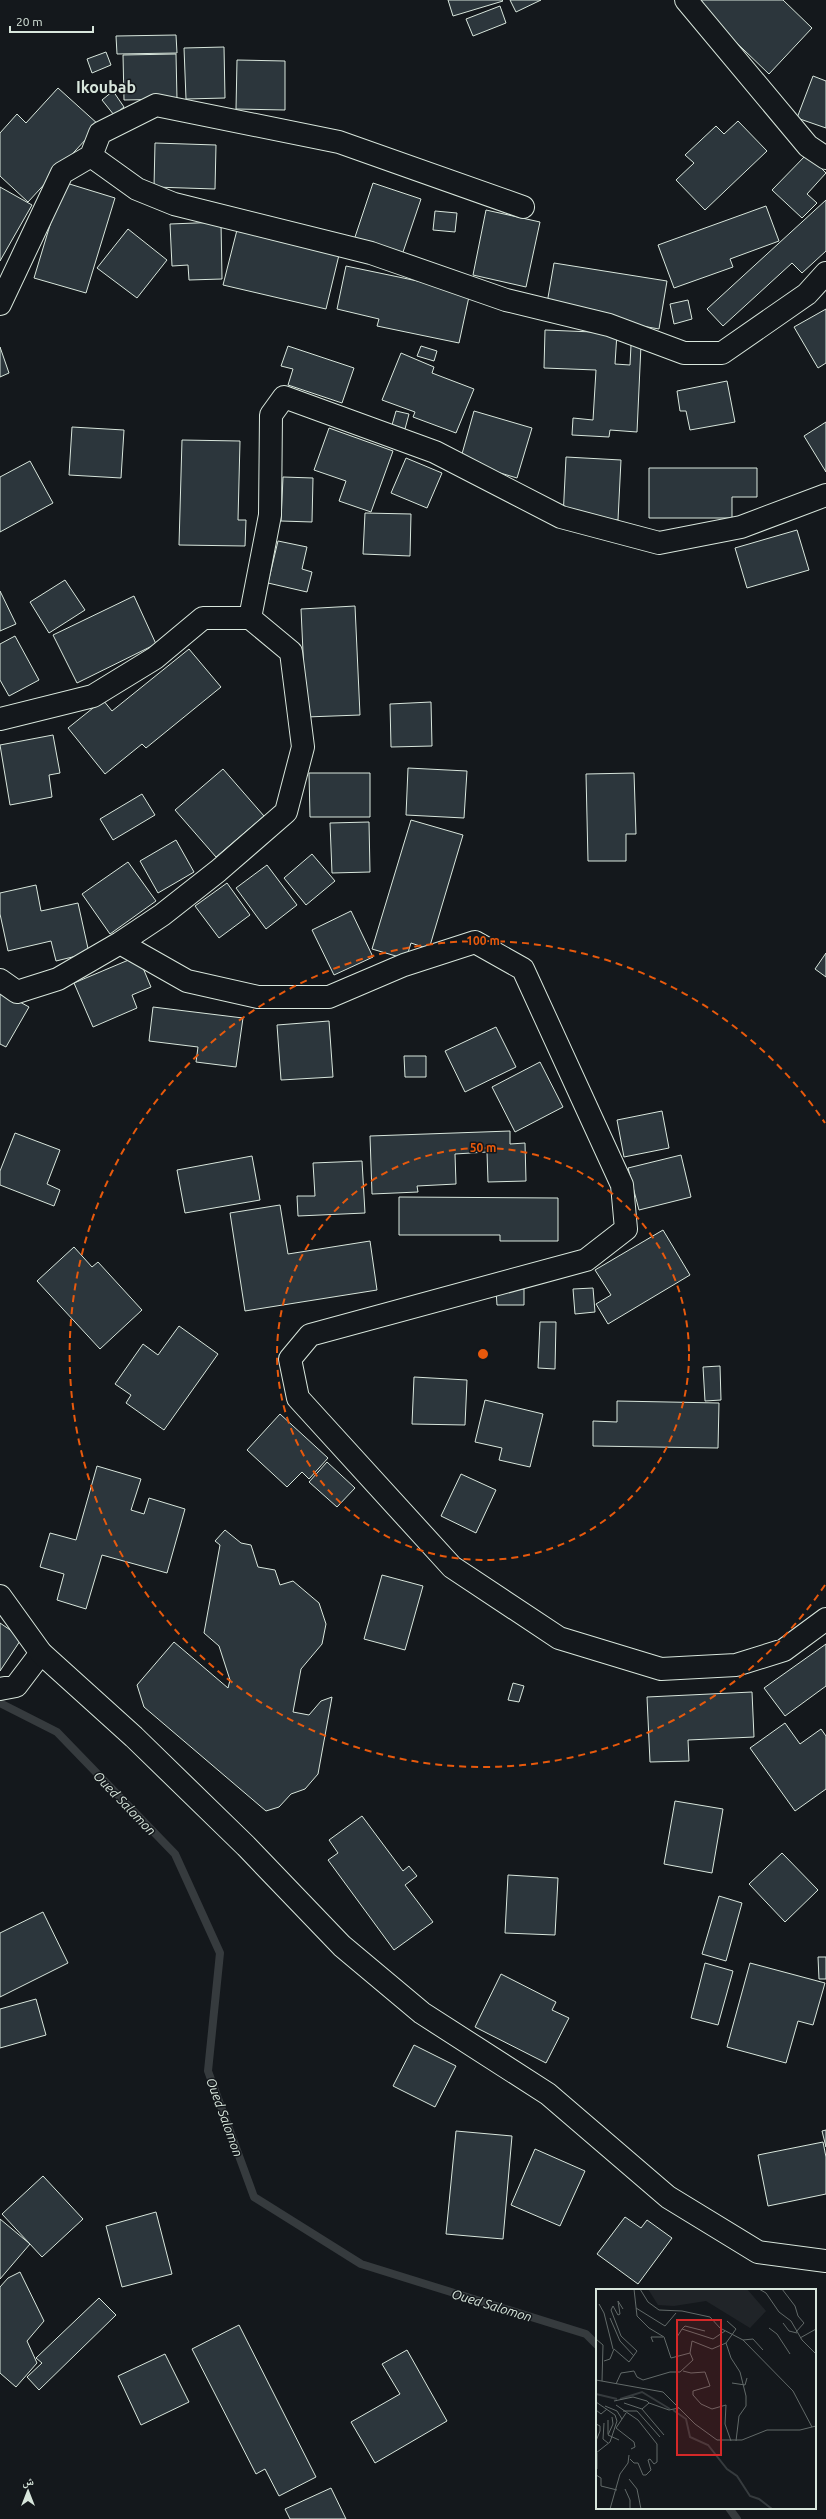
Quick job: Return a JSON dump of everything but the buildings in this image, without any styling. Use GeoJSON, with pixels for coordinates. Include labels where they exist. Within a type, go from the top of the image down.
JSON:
{"type":"FeatureCollection","features":[{"type":"Feature","properties":{"kind":"street"},"geometry":{"type":"LineString","coordinates":[[686,0],[808,146],[826,158]]}},
{"type":"Feature","properties":{"kind":"street"},"geometry":{"type":"LineString","coordinates":[[0,304],[62,173],[91,156],[100,133],[156,105],[339,142],[523,207]]}},
{"type":"Feature","properties":{"kind":"street"},"geometry":{"type":"LineString","coordinates":[[91,156],[137,189],[174,204],[371,253],[506,300],[609,325],[684,353],[722,353],[807,294],[826,273]]}},
{"type":"Feature","properties":{"kind":"street"},"geometry":{"type":"LineString","coordinates":[[250,618],[270,515],[271,415],[284,397],[435,452],[560,517],[658,543],[741,527],[826,495]]}},
{"type":"Feature","properties":{"kind":"street"},"geometry":{"type":"LineString","coordinates":[[0,719],[93,696],[155,658],[203,618],[250,618],[291,652],[303,747],[286,812],[213,875],[120,943],[58,979],[17,992],[0,980]]}},
{"type":"Feature","properties":{"kind":"street"},"geometry":{"type":"LineString","coordinates":[[120,943],[187,981],[258,996],[329,996],[404,965],[475,942],[523,969],[622,1185],[626,1229],[586,1260],[310,1335],[290,1359],[298,1398],[452,1567],[559,1638],[662,1670],[736,1665],[784,1650],[826,1619]]}},
{"type":"Feature","properties":{"kind":"street"},"geometry":{"type":"LineString","coordinates":[[0,1596],[41,1652],[134,1737],[241,1841],[342,1946],[422,2013],[548,2094],[668,2197],[758,2252],[826,2261]]}},
{"type":"Feature","properties":{"kind":"street"},"geometry":{"type":"LineString","coordinates":[[0,1689],[16,1686],[41,1652]]}},
{"type":"Feature","properties":{"kind":"waterway","name":"Oued Salomon"},"geometry":{"type":"LineString","coordinates":[[0,1703],[57,1732],[175,1854],[220,1953],[208,2071],[254,2197],[361,2264],[586,2334],[596,2344]]}},
{"type":"Feature","properties":{"kind":"waterway","name":"Oued Salomon"},"geometry":{"type":"LineString","coordinates":[[730,2509],[737,2519]]}},
{"type":"Feature","properties":{"kind":"district","name":"Ikoubab"},"geometry":{"type":"Point","coordinates":[106,87]}}]}
